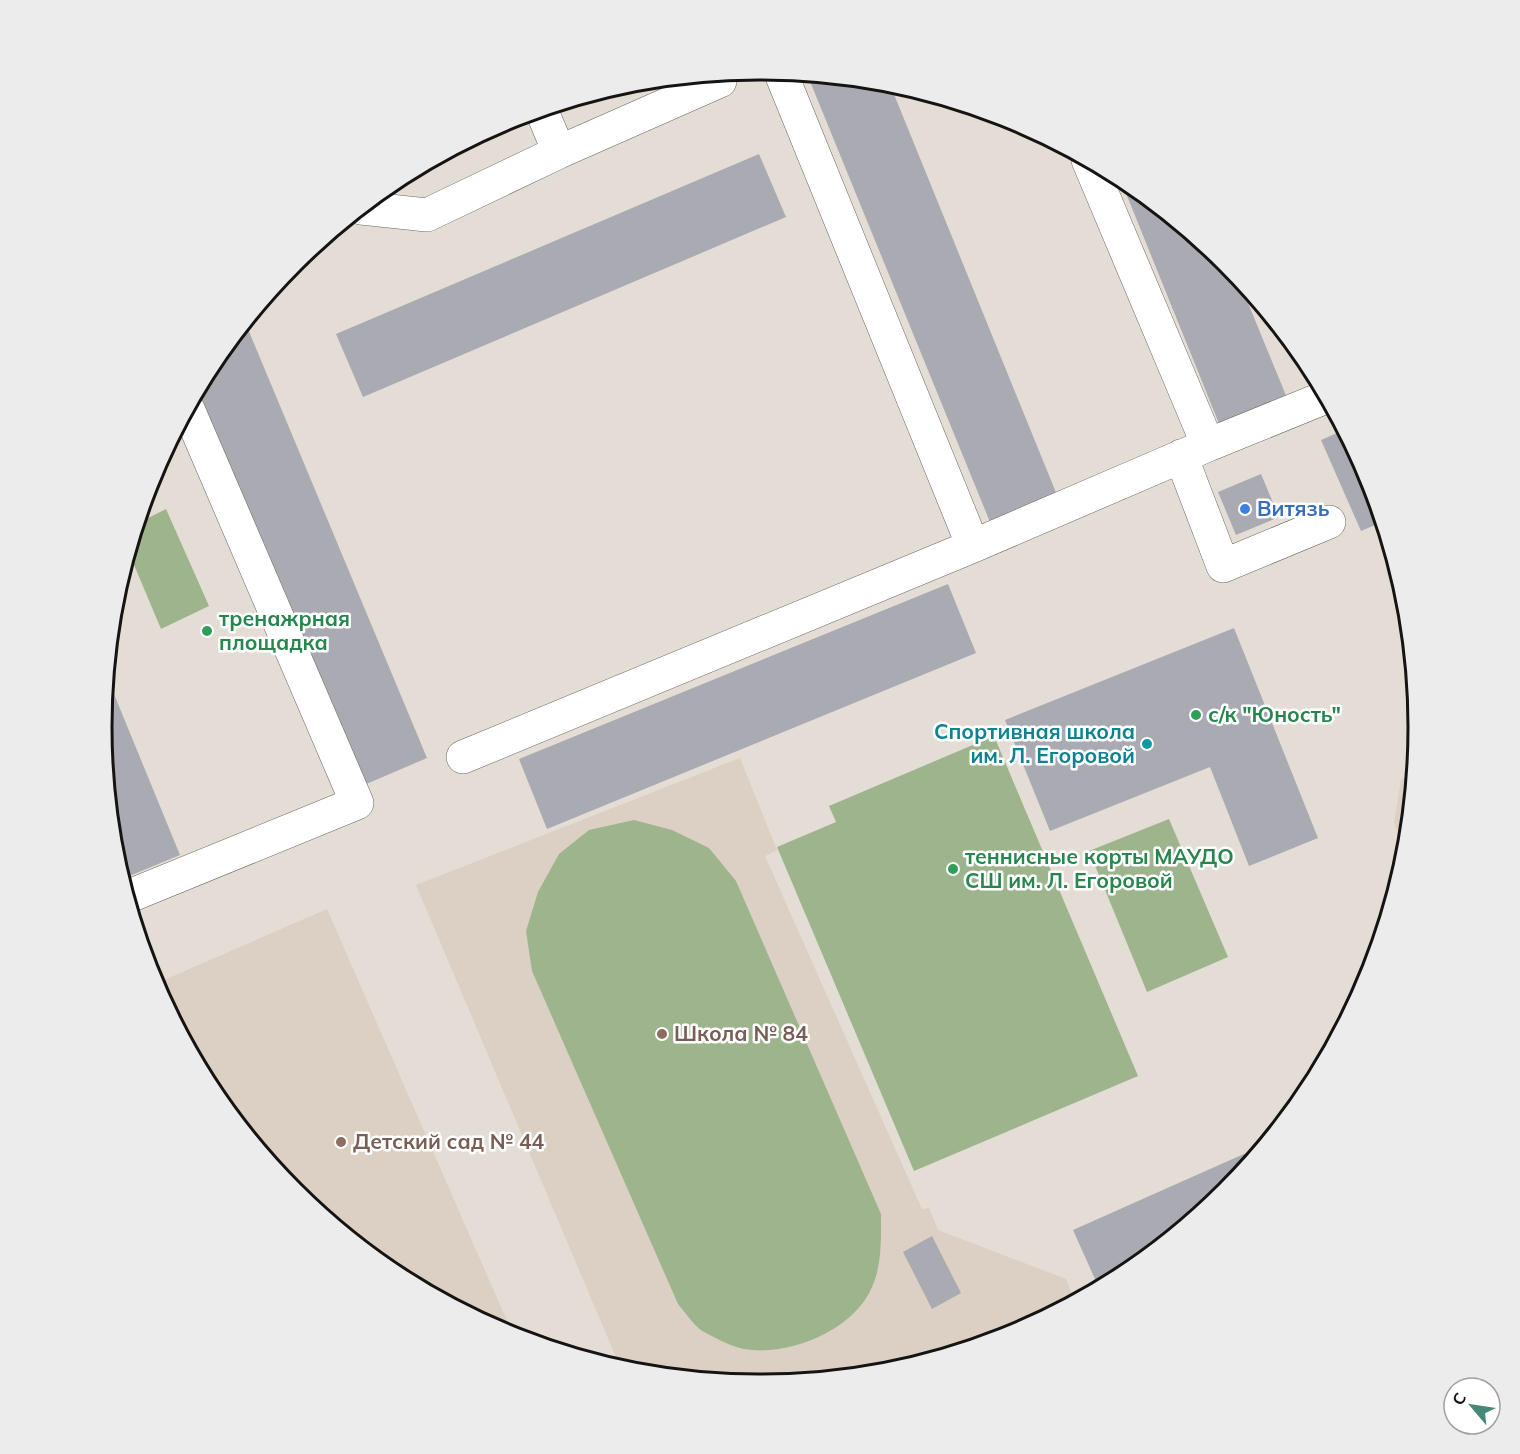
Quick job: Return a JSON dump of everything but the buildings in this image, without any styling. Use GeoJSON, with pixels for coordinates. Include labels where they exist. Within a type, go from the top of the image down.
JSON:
{"type":"FeatureCollection","features":[{"type":"Feature","properties":{"kind":"lane"},"geometry":{"type":"LineString","coordinates":[[372,209],[427,215],[559,152],[720,81]]}},
{"type":"Feature","properties":{"kind":"lane"},"geometry":{"type":"LineString","coordinates":[[784,81],[973,546]]}},
{"type":"Feature","properties":{"kind":"lane"},"geometry":{"type":"LineString","coordinates":[[544,117],[559,152]]}},
{"type":"Feature","properties":{"kind":"lane"},"geometry":{"type":"LineString","coordinates":[[1092,171],[1194,450],[1223,566],[1329,522]]}},
{"type":"Feature","properties":{"kind":"lane"},"geometry":{"type":"LineString","coordinates":[[463,757],[973,546],[1194,450],[1319,400]]}},
{"type":"Feature","properties":{"kind":"lane"},"geometry":{"type":"LineString","coordinates":[[135,894],[357,802],[192,417]]}},
{"type":"Feature","properties":{"kind":"shaded area","name":"Школа № 84"},"geometry":{"type":"Polygon","coordinates":[[[740,758],[777,850],[765,856],[922,1209],[929,1208],[938,1230],[1066,1279],[1072,1294],[1008,1325],[968,1340],[886,1362],[845,1369],[802,1373],[718,1373],[675,1369],[616,1358],[416,885],[740,758]]]}},
{"type":"Feature","properties":{"kind":"shaded area"},"geometry":{"type":"Polygon","coordinates":[[[1405,778],[1398,833],[1394,823],[1401,780],[1405,778]]]}},
{"type":"Feature","properties":{"kind":"shaded area","name":"Детский сад № 44"},"geometry":{"type":"Polygon","coordinates":[[[327,909],[508,1323],[436,1288],[400,1265],[366,1241],[302,1185],[246,1121],[222,1087],[199,1051],[164,980],[327,909]]]}},
{"type":"Feature","properties":{"kind":"green space"},"geometry":{"type":"Polygon","coordinates":[[[166,509],[209,606],[161,629],[134,564],[147,518],[166,509]]]}},
{"type":"Feature","properties":{"kind":"green space"},"geometry":{"type":"Polygon","coordinates":[[[994,736],[1138,1076],[914,1171],[777,847],[836,822],[829,806],[994,736]]]}},
{"type":"Feature","properties":{"kind":"green space"},"geometry":{"type":"Polygon","coordinates":[[[1169,819],[1228,957],[1147,992],[1089,851],[1169,819]]]}},
{"type":"Feature","properties":{"kind":"green space"},"geometry":{"type":"Polygon","coordinates":[[[634,820],[672,830],[709,848],[736,881],[881,1214],[878,1270],[863,1302],[851,1316],[835,1328],[800,1344],[780,1349],[744,1349],[702,1331],[678,1304],[532,971],[526,931],[538,892],[559,854],[589,830],[634,820]]]}},
{"type":"Feature","properties":{"kind":"place","name":"Витязь"},"geometry":{"type":"Point","coordinates":[1245,509]}},
{"type":"Feature","properties":{"kind":"place","name":"тренажрная площадка"},"geometry":{"type":"Point","coordinates":[207,631]}},
{"type":"Feature","properties":{"kind":"place","name":"с/к \"Юность\""},"geometry":{"type":"Point","coordinates":[1196,715]}},
{"type":"Feature","properties":{"kind":"place","name":"Спортивная школа им. Л. Егоровой"},"geometry":{"type":"Point","coordinates":[1147,744]}},
{"type":"Feature","properties":{"kind":"place","name":"теннисные корты МАУДО СШ им. Л. Егоровой"},"geometry":{"type":"Point","coordinates":[953,869]}},
{"type":"Feature","properties":{"kind":"place","name":"Школа № 84"},"geometry":{"type":"Point","coordinates":[662,1034]}},
{"type":"Feature","properties":{"kind":"place","name":"Детский сад № 44"},"geometry":{"type":"Point","coordinates":[341,1142]}}]}
